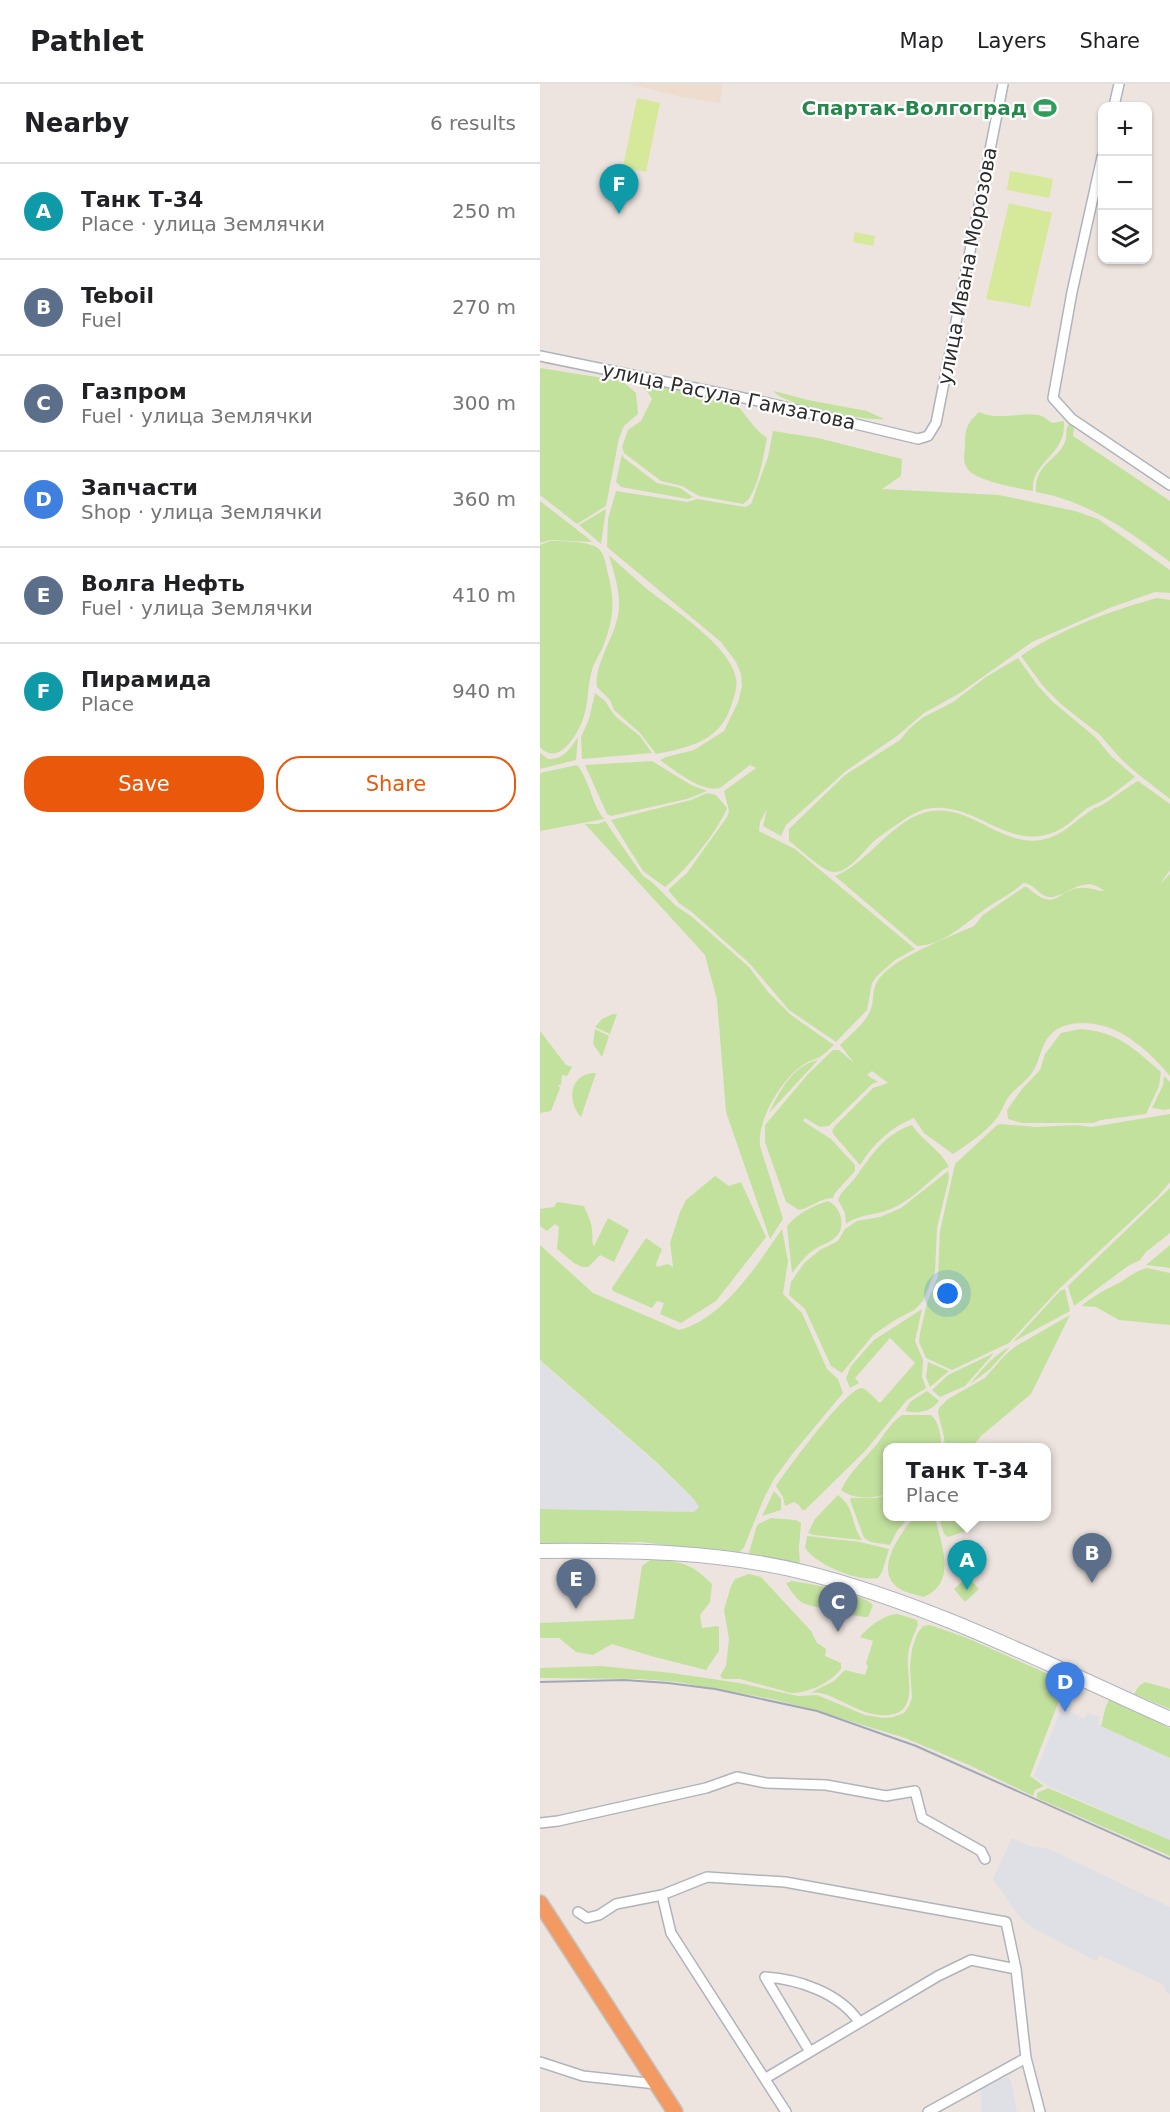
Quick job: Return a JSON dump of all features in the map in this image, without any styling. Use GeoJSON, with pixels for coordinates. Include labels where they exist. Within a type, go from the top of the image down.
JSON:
{"type":"FeatureCollection","features":[{"type":"Feature","properties":{"kind":"highway"},"geometry":{"type":"LineString","coordinates":[[540,1903],[675,2112]]}},
{"type":"Feature","properties":{"kind":"main road"},"geometry":{"type":"LineString","coordinates":[[540,1551],[681,1553],[806,1573],[880,1595],[931,1614],[1170,1719]]}},
{"type":"Feature","properties":{"kind":"street","name":"улица Ивана Морозова"},"geometry":{"type":"LineString","coordinates":[[918,439],[928,436],[936,423],[1003,84]]}},
{"type":"Feature","properties":{"kind":"street"},"geometry":{"type":"LineString","coordinates":[[1115,102],[1119,84]]}},
{"type":"Feature","properties":{"kind":"street"},"geometry":{"type":"LineString","coordinates":[[1098,175],[1072,292],[1053,398],[1072,419],[1170,485]]}},
{"type":"Feature","properties":{"kind":"street","name":"улица Расула Гамзатова"},"geometry":{"type":"LineString","coordinates":[[540,356],[746,398],[918,439]]}},
{"type":"Feature","properties":{"kind":"street"},"geometry":{"type":"LineString","coordinates":[[540,1823],[706,1788],[737,1777],[766,1783],[826,1785],[886,1796],[915,1791],[922,1818],[981,1851],[985,1859]]}},
{"type":"Feature","properties":{"kind":"street"},"geometry":{"type":"LineString","coordinates":[[578,1912],[587,1918],[599,1915],[616,1904],[662,1895],[707,1877],[785,1882],[1006,1922],[1016,1969],[1026,2058],[1040,2112]]}},
{"type":"Feature","properties":{"kind":"street"},"geometry":{"type":"LineString","coordinates":[[662,1895],[672,1933],[786,2112]]}},
{"type":"Feature","properties":{"kind":"street"},"geometry":{"type":"LineString","coordinates":[[765,2078],[938,1976],[970,1960],[1016,1969]]}},
{"type":"Feature","properties":{"kind":"street"},"geometry":{"type":"LineString","coordinates":[[810,2052],[765,1977],[777,1978],[815,1989],[850,2009],[859,2022]]}},
{"type":"Feature","properties":{"kind":"street"},"geometry":{"type":"LineString","coordinates":[[928,2112],[1026,2058]]}},
{"type":"Feature","properties":{"kind":"street"},"geometry":{"type":"LineString","coordinates":[[540,2062],[583,2076],[656,2084]]}},
{"type":"Feature","properties":{"kind":"shaded area"},"geometry":{"type":"Polygon","coordinates":[[[629,84],[723,84],[720,103],[677,96],[629,84]]]}},
{"type":"Feature","properties":{"kind":"shaded area"},"geometry":{"type":"Polygon","coordinates":[[[540,1361],[648,1456],[693,1498],[699,1508],[695,1512],[540,1509],[540,1361]]]}},
{"type":"Feature","properties":{"kind":"shaded area"},"geometry":{"type":"Polygon","coordinates":[[[1062,1707],[1084,1719],[1087,1713],[1100,1717],[1098,1724],[1170,1758],[1170,1840],[1048,1786],[1034,1776],[1062,1707]]]}},
{"type":"Feature","properties":{"kind":"shaded area"},"geometry":{"type":"Polygon","coordinates":[[[1012,1838],[1030,1846],[1049,1849],[1170,1907],[1170,1994],[1166,1992],[1163,1984],[1099,1955],[1096,1961],[1033,1928],[1021,1919],[993,1879],[1012,1838]]]}},
{"type":"Feature","properties":{"kind":"shaded area"},"geometry":{"type":"Polygon","coordinates":[[[1008,2077],[1011,2081],[1017,2112],[982,2112],[980,2087],[1008,2077]]]}},
{"type":"Feature","properties":{"kind":"green space"},"geometry":{"type":"Polygon","coordinates":[[[637,98],[660,103],[646,172],[623,167],[637,98]]]}},
{"type":"Feature","properties":{"kind":"green space"},"geometry":{"type":"Polygon","coordinates":[[[1010,171],[1053,179],[1049,198],[1007,190],[1010,171]]]}},
{"type":"Feature","properties":{"kind":"green space"},"geometry":{"type":"Polygon","coordinates":[[[1009,203],[1052,213],[1030,307],[986,299],[1009,203]]]}},
{"type":"Feature","properties":{"kind":"green space"},"geometry":{"type":"Polygon","coordinates":[[[855,232],[875,236],[873,246],[853,242],[855,232]]]}},
{"type":"Feature","properties":{"kind":"green space"},"geometry":{"type":"Polygon","coordinates":[[[540,368],[622,381],[636,393],[638,414],[624,426],[619,438],[606,506],[577,524],[540,495],[540,368]]]}},
{"type":"Feature","properties":{"kind":"green space"},"geometry":{"type":"Polygon","coordinates":[[[637,384],[649,384],[734,402],[767,438],[756,484],[748,500],[743,504],[699,496],[682,486],[661,481],[624,453],[622,447],[628,430],[641,421],[652,399],[646,390],[637,384]]]}},
{"type":"Feature","properties":{"kind":"green space"},"geometry":{"type":"Polygon","coordinates":[[[774,391],[867,411],[884,419],[844,415],[808,407],[781,397],[774,391]]]}},
{"type":"Feature","properties":{"kind":"green space"},"geometry":{"type":"Polygon","coordinates":[[[979,412],[994,416],[1031,414],[1044,417],[1052,423],[1064,421],[1062,438],[1035,476],[1033,491],[978,477],[967,468],[964,459],[966,430],[979,412]]]}},
{"type":"Feature","properties":{"kind":"green space"},"geometry":{"type":"Polygon","coordinates":[[[1070,423],[1074,428],[1073,436],[1170,501],[1170,562],[1139,539],[1090,510],[1055,496],[1036,492],[1039,475],[1065,442],[1067,427],[1070,423]]]}},
{"type":"Feature","properties":{"kind":"green space"},"geometry":{"type":"Polygon","coordinates":[[[773,431],[818,438],[902,459],[901,476],[882,489],[999,495],[1075,511],[1098,519],[1170,570],[1170,593],[1155,592],[1112,607],[1032,642],[960,693],[924,713],[897,736],[846,771],[786,825],[781,836],[763,826],[767,809],[760,822],[759,831],[795,849],[915,949],[895,960],[877,976],[872,983],[867,1010],[836,1042],[789,1010],[750,964],[679,903],[668,890],[687,873],[727,817],[729,811],[724,791],[756,768],[750,765],[720,788],[713,789],[688,780],[660,760],[694,750],[724,731],[738,702],[742,686],[741,674],[736,662],[721,642],[607,547],[608,519],[616,491],[687,502],[697,499],[745,507],[751,504],[768,457],[773,431]]]}},
{"type":"Feature","properties":{"kind":"green space"},"geometry":{"type":"Polygon","coordinates":[[[622,454],[624,458],[657,483],[680,488],[693,497],[688,499],[621,487],[616,482],[622,454]]]}},
{"type":"Feature","properties":{"kind":"green space"},"geometry":{"type":"Polygon","coordinates":[[[540,501],[592,542],[550,540],[540,543],[540,501]]]}},
{"type":"Feature","properties":{"kind":"green space"},"geometry":{"type":"Polygon","coordinates":[[[606,509],[601,544],[579,525],[606,509]]]}},
{"type":"Feature","properties":{"kind":"green space"},"geometry":{"type":"Polygon","coordinates":[[[550,541],[583,543],[599,549],[606,564],[613,603],[609,630],[590,676],[583,719],[572,741],[560,751],[553,753],[540,747],[540,545],[550,541]]]}},
{"type":"Feature","properties":{"kind":"green space"},"geometry":{"type":"Polygon","coordinates":[[[609,555],[647,589],[712,640],[731,665],[736,678],[736,686],[730,709],[718,729],[700,742],[656,754],[640,733],[614,710],[610,700],[597,687],[598,669],[616,624],[619,607],[617,585],[609,555]]]}},
{"type":"Feature","properties":{"kind":"green space"},"geometry":{"type":"Polygon","coordinates":[[[1157,598],[1170,600],[1170,799],[1122,760],[1099,734],[1062,705],[1043,686],[1021,656],[1051,638],[1086,622],[1157,598]]]}},
{"type":"Feature","properties":{"kind":"green space"},"geometry":{"type":"Polygon","coordinates":[[[1018,658],[1053,702],[1095,737],[1111,756],[1135,777],[1052,833],[1035,836],[1020,835],[959,811],[943,808],[926,809],[908,817],[879,837],[852,864],[833,872],[817,864],[789,841],[789,829],[845,775],[900,740],[922,718],[953,702],[986,677],[1018,658]]]}},
{"type":"Feature","properties":{"kind":"green space"},"geometry":{"type":"Polygon","coordinates":[[[595,693],[605,701],[615,716],[640,736],[652,753],[582,759],[581,737],[589,719],[595,693]]]}},
{"type":"Feature","properties":{"kind":"green space"},"geometry":{"type":"Polygon","coordinates":[[[578,737],[576,760],[540,769],[540,753],[548,759],[558,758],[578,737]]]}},
{"type":"Feature","properties":{"kind":"green space"},"geometry":{"type":"Polygon","coordinates":[[[652,761],[691,785],[707,791],[687,799],[611,816],[607,814],[585,765],[652,761]]]}},
{"type":"Feature","properties":{"kind":"green space"},"geometry":{"type":"Polygon","coordinates":[[[577,765],[604,819],[540,831],[540,773],[577,765]]]}},
{"type":"Feature","properties":{"kind":"green space"},"geometry":{"type":"Polygon","coordinates":[[[1138,781],[1170,804],[1170,870],[1160,884],[1170,874],[1170,1076],[1147,1052],[1113,1029],[1085,1023],[1066,1025],[1048,1038],[1033,1071],[1010,1095],[992,1124],[982,1134],[953,1154],[924,1133],[914,1118],[883,1137],[860,1165],[832,1131],[873,1088],[888,1083],[872,1071],[867,1075],[878,1082],[872,1084],[829,1126],[820,1127],[805,1118],[803,1121],[831,1139],[855,1165],[855,1171],[833,1198],[799,1210],[786,1202],[765,1142],[765,1125],[808,1074],[833,1050],[839,1050],[854,1063],[840,1045],[869,1014],[875,985],[884,973],[907,957],[974,926],[983,915],[1024,887],[1051,900],[1080,888],[1104,891],[1090,884],[1077,886],[1059,895],[1048,897],[1031,885],[1023,883],[945,938],[917,946],[835,876],[858,862],[911,818],[923,813],[939,810],[954,812],[1011,837],[1041,840],[1062,832],[1094,808],[1138,781]]]}},
{"type":"Feature","properties":{"kind":"green space"},"geometry":{"type":"Polygon","coordinates":[[[707,793],[716,795],[727,808],[723,817],[700,851],[665,887],[643,871],[611,820],[691,800],[707,793]]]}},
{"type":"Feature","properties":{"kind":"green space"},"geometry":{"type":"Polygon","coordinates":[[[605,821],[643,876],[749,967],[768,992],[791,1015],[834,1045],[820,1057],[803,1065],[787,1080],[772,1101],[762,1124],[760,1146],[783,1219],[770,1239],[726,1112],[717,1000],[705,955],[585,824],[598,824],[605,821]]]}},
{"type":"Feature","properties":{"kind":"green space"},"geometry":{"type":"Polygon","coordinates":[[[617,1014],[610,1034],[595,1027],[602,1019],[617,1014]]]}},
{"type":"Feature","properties":{"kind":"green space"},"geometry":{"type":"Polygon","coordinates":[[[595,1029],[609,1036],[602,1057],[593,1044],[595,1029]]]}},
{"type":"Feature","properties":{"kind":"green space"},"geometry":{"type":"Polygon","coordinates":[[[1080,1029],[1105,1034],[1125,1043],[1161,1072],[1159,1086],[1146,1114],[1093,1123],[1022,1123],[1008,1119],[1007,1110],[1040,1070],[1045,1054],[1061,1033],[1080,1029]]]}},
{"type":"Feature","properties":{"kind":"green space"},"geometry":{"type":"Polygon","coordinates":[[[540,1031],[566,1065],[572,1067],[567,1076],[562,1075],[561,1085],[558,1085],[560,1088],[551,1111],[540,1113],[540,1031]]]}},
{"type":"Feature","properties":{"kind":"green space"},"geometry":{"type":"Polygon","coordinates":[[[818,1060],[769,1113],[782,1088],[794,1073],[801,1067],[818,1060]]]}},
{"type":"Feature","properties":{"kind":"green space"},"geometry":{"type":"Polygon","coordinates":[[[596,1073],[581,1117],[573,1103],[573,1089],[581,1077],[596,1073]]]}},
{"type":"Feature","properties":{"kind":"green space"},"geometry":{"type":"Polygon","coordinates":[[[1164,1076],[1170,1082],[1170,1109],[1152,1108],[1163,1085],[1164,1076]]]}},
{"type":"Feature","properties":{"kind":"green space"},"geometry":{"type":"Polygon","coordinates":[[[1170,1114],[1170,1182],[1158,1196],[1059,1289],[1009,1343],[952,1370],[926,1358],[919,1342],[920,1333],[927,1303],[938,1276],[940,1231],[955,1164],[1000,1124],[1036,1127],[1076,1125],[1091,1127],[1170,1114]]]}},
{"type":"Feature","properties":{"kind":"green space"},"geometry":{"type":"Polygon","coordinates":[[[912,1125],[941,1155],[949,1167],[902,1203],[889,1210],[857,1218],[846,1224],[845,1213],[838,1200],[841,1194],[886,1140],[912,1125]]]}},
{"type":"Feature","properties":{"kind":"green space"},"geometry":{"type":"Polygon","coordinates":[[[948,1171],[949,1178],[937,1228],[935,1272],[923,1301],[914,1310],[873,1335],[842,1373],[831,1366],[805,1309],[789,1295],[791,1282],[804,1263],[820,1250],[838,1241],[845,1229],[857,1221],[880,1217],[901,1208],[948,1171]]]}},
{"type":"Feature","properties":{"kind":"green space"},"geometry":{"type":"Polygon","coordinates":[[[715,1176],[729,1186],[741,1182],[766,1237],[716,1301],[681,1323],[660,1314],[664,1303],[657,1301],[652,1308],[613,1291],[612,1288],[646,1238],[662,1249],[657,1267],[668,1264],[673,1267],[670,1243],[680,1212],[686,1200],[715,1176]]]}},
{"type":"Feature","properties":{"kind":"green space"},"geometry":{"type":"Polygon","coordinates":[[[1170,1188],[1170,1233],[1146,1252],[1140,1260],[1128,1266],[1074,1306],[1068,1287],[1070,1284],[1170,1188]]]}},
{"type":"Feature","properties":{"kind":"green space"},"geometry":{"type":"Polygon","coordinates":[[[828,1201],[840,1214],[840,1231],[832,1240],[809,1254],[792,1273],[787,1226],[806,1211],[828,1201]]]}},
{"type":"Feature","properties":{"kind":"green space"},"geometry":{"type":"Polygon","coordinates":[[[557,1202],[584,1206],[591,1224],[594,1246],[608,1218],[629,1230],[614,1262],[600,1255],[588,1267],[582,1267],[557,1249],[559,1227],[555,1224],[547,1231],[540,1226],[540,1209],[554,1207],[557,1202]]]}},
{"type":"Feature","properties":{"kind":"green space"},"geometry":{"type":"Polygon","coordinates":[[[782,1229],[788,1261],[783,1294],[802,1313],[827,1369],[838,1379],[843,1393],[774,1479],[744,1547],[739,1553],[731,1554],[642,1542],[540,1544],[540,1509],[694,1512],[699,1507],[693,1498],[655,1461],[540,1360],[540,1245],[593,1293],[679,1330],[710,1315],[724,1303],[750,1274],[782,1229]]]}},
{"type":"Feature","properties":{"kind":"green space"},"geometry":{"type":"Polygon","coordinates":[[[1170,1245],[1170,1268],[1146,1265],[1170,1245]]]}},
{"type":"Feature","properties":{"kind":"green space"},"geometry":{"type":"Polygon","coordinates":[[[1147,1268],[1170,1273],[1170,1325],[1119,1320],[1096,1307],[1081,1306],[1101,1292],[1147,1268]]]}},
{"type":"Feature","properties":{"kind":"green space"},"geometry":{"type":"Polygon","coordinates":[[[1065,1289],[1070,1311],[1013,1342],[1060,1291],[1065,1289]]]}},
{"type":"Feature","properties":{"kind":"green space"},"geometry":{"type":"Polygon","coordinates":[[[922,1309],[915,1341],[923,1360],[922,1377],[926,1388],[907,1400],[865,1451],[805,1510],[794,1502],[785,1506],[783,1497],[776,1486],[831,1414],[844,1400],[862,1388],[880,1403],[915,1363],[890,1338],[855,1378],[859,1383],[850,1388],[846,1378],[851,1366],[874,1340],[922,1309]]]}},
{"type":"Feature","properties":{"kind":"green space"},"geometry":{"type":"Polygon","coordinates":[[[1070,1315],[1031,1394],[975,1443],[945,1443],[939,1408],[948,1399],[985,1378],[1016,1346],[1070,1315]]]}},
{"type":"Feature","properties":{"kind":"green space"},"geometry":{"type":"Polygon","coordinates":[[[1010,1347],[989,1370],[970,1384],[983,1368],[1010,1347]]]}},
{"type":"Feature","properties":{"kind":"green space"},"geometry":{"type":"Polygon","coordinates":[[[994,1353],[965,1386],[940,1397],[932,1390],[948,1375],[994,1353]]]}},
{"type":"Feature","properties":{"kind":"green space"},"geometry":{"type":"Polygon","coordinates":[[[928,1362],[949,1371],[930,1387],[926,1377],[928,1362]]]}},
{"type":"Feature","properties":{"kind":"green space"},"geometry":{"type":"Polygon","coordinates":[[[927,1391],[939,1401],[936,1405],[924,1411],[905,1411],[910,1402],[927,1391]]]}},
{"type":"Feature","properties":{"kind":"green space"},"geometry":{"type":"Polygon","coordinates":[[[902,1415],[931,1415],[938,1426],[941,1443],[883,1443],[883,1495],[870,1498],[857,1497],[841,1490],[853,1471],[902,1415]]]}},
{"type":"Feature","properties":{"kind":"green space"},"geometry":{"type":"Polygon","coordinates":[[[774,1491],[781,1499],[781,1510],[762,1516],[774,1491]]]}},
{"type":"Feature","properties":{"kind":"green space"},"geometry":{"type":"Polygon","coordinates":[[[838,1495],[848,1505],[862,1540],[808,1533],[815,1519],[838,1495]]]}},
{"type":"Feature","properties":{"kind":"green space"},"geometry":{"type":"Polygon","coordinates":[[[883,1496],[883,1521],[906,1521],[890,1545],[871,1542],[864,1538],[850,1500],[851,1498],[883,1496]]]}},
{"type":"Feature","properties":{"kind":"green space"},"geometry":{"type":"Polygon","coordinates":[[[771,1518],[796,1520],[801,1523],[800,1567],[751,1556],[749,1553],[758,1524],[771,1518]]]}},
{"type":"Feature","properties":{"kind":"green space"},"geometry":{"type":"Polygon","coordinates":[[[911,1521],[936,1521],[943,1550],[944,1572],[941,1582],[924,1597],[897,1587],[888,1571],[892,1551],[911,1521]]]}},
{"type":"Feature","properties":{"kind":"green space"},"geometry":{"type":"Polygon","coordinates":[[[940,1521],[971,1521],[966,1531],[948,1537],[944,1534],[940,1521]]]}},
{"type":"Feature","properties":{"kind":"green space"},"geometry":{"type":"Polygon","coordinates":[[[807,1536],[860,1542],[889,1549],[882,1572],[878,1578],[869,1579],[838,1571],[819,1560],[805,1548],[807,1536]]]}},
{"type":"Feature","properties":{"kind":"green space"},"geometry":{"type":"Polygon","coordinates":[[[652,1559],[685,1564],[712,1584],[710,1602],[700,1615],[702,1628],[719,1626],[719,1651],[706,1670],[612,1644],[593,1655],[576,1652],[559,1638],[540,1638],[540,1623],[634,1619],[642,1566],[652,1559]]]}},
{"type":"Feature","properties":{"kind":"green space"},"geometry":{"type":"Polygon","coordinates":[[[749,1574],[761,1577],[811,1631],[817,1643],[826,1649],[825,1656],[841,1663],[841,1669],[831,1679],[812,1689],[791,1693],[740,1679],[723,1679],[720,1676],[726,1666],[729,1639],[724,1610],[735,1579],[749,1574]]]}},
{"type":"Feature","properties":{"kind":"green space"},"geometry":{"type":"Polygon","coordinates":[[[968,1577],[979,1589],[965,1602],[954,1589],[968,1577]]]}},
{"type":"Feature","properties":{"kind":"green space"},"geometry":{"type":"Polygon","coordinates":[[[792,1581],[848,1593],[873,1605],[868,1617],[813,1606],[801,1602],[795,1596],[786,1583],[792,1581]]]}},
{"type":"Feature","properties":{"kind":"green space"},"geometry":{"type":"Polygon","coordinates":[[[898,1614],[917,1620],[918,1625],[909,1652],[908,1697],[906,1705],[901,1710],[894,1714],[870,1713],[828,1695],[810,1693],[834,1681],[845,1670],[865,1675],[873,1641],[860,1637],[877,1622],[898,1614]]]}},
{"type":"Feature","properties":{"kind":"green space"},"geometry":{"type":"Polygon","coordinates":[[[930,1625],[967,1638],[1066,1682],[1030,1776],[1044,1786],[1035,1790],[1033,1796],[969,1765],[905,1738],[772,1699],[677,1682],[639,1679],[540,1678],[540,1668],[601,1666],[672,1673],[739,1683],[798,1696],[817,1695],[865,1715],[893,1717],[904,1713],[909,1706],[912,1698],[910,1667],[912,1649],[917,1634],[923,1626],[930,1625]]]}},
{"type":"Feature","properties":{"kind":"green space"},"geometry":{"type":"Polygon","coordinates":[[[1145,1682],[1170,1689],[1170,1709],[1134,1694],[1145,1682]]]}},
{"type":"Feature","properties":{"kind":"green space"},"geometry":{"type":"Polygon","coordinates":[[[1109,1700],[1170,1728],[1170,1758],[1101,1726],[1109,1700]]]}},
{"type":"Feature","properties":{"kind":"green space"},"geometry":{"type":"Polygon","coordinates":[[[1048,1788],[1170,1840],[1170,1856],[1037,1798],[1037,1793],[1048,1788]]]}},
{"type":"Feature","properties":{"kind":"railway"},"geometry":{"type":"LineString","coordinates":[[540,1682],[624,1680],[668,1683],[715,1689],[817,1711],[916,1746],[1170,1859]]}},
{"type":"Feature","properties":{"kind":"place","name":"Спартак-Волгоград"},"geometry":{"type":"Point","coordinates":[1045,108]}},
{"type":"Feature","properties":{"kind":"place","name":"Пирамида"},"geometry":{"type":"Point","coordinates":[619,214]}},
{"type":"Feature","properties":{"kind":"place","name":"Teboil"},"geometry":{"type":"Point","coordinates":[1092,1583]}},
{"type":"Feature","properties":{"kind":"place","name":"Танк Т-34"},"geometry":{"type":"Point","coordinates":[967,1590]}},
{"type":"Feature","properties":{"kind":"place","name":"Волга Нефть"},"geometry":{"type":"Point","coordinates":[576,1609]}},
{"type":"Feature","properties":{"kind":"place","name":"Газпром"},"geometry":{"type":"Point","coordinates":[838,1632]}},
{"type":"Feature","properties":{"kind":"place","name":"Запчасти"},"geometry":{"type":"Point","coordinates":[1065,1712]}}]}
